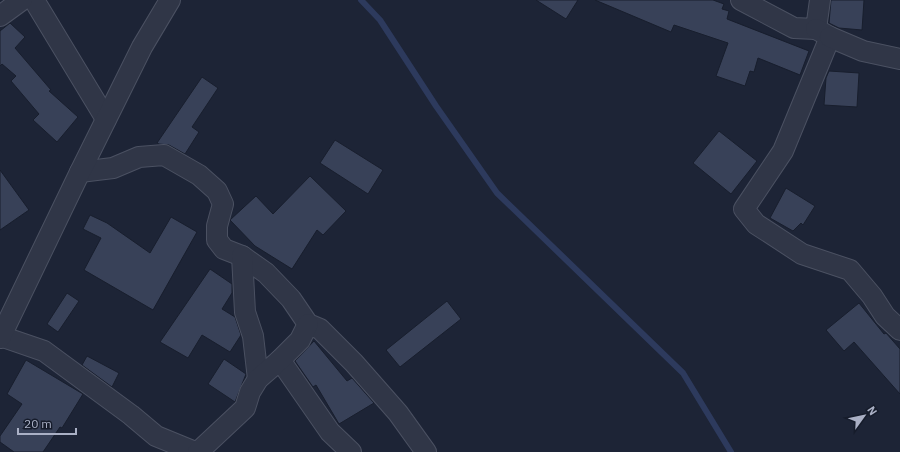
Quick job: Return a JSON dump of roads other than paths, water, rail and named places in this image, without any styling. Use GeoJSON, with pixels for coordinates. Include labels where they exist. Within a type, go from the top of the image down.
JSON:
{"type":"FeatureCollection","features":[{"type":"Feature","properties":{"kind":"street"},"geometry":{"type":"LineString","coordinates":[[0,16],[22,0]]}},
{"type":"Feature","properties":{"kind":"street"},"geometry":{"type":"LineString","coordinates":[[34,0],[106,119]]}},
{"type":"Feature","properties":{"kind":"street"},"geometry":{"type":"LineString","coordinates":[[170,0],[142,47],[0,337],[44,351],[131,415],[160,444],[194,452],[245,408],[250,392],[258,379],[300,340],[308,324]]}},
{"type":"Feature","properties":{"kind":"street"},"geometry":{"type":"LineString","coordinates":[[741,0],[794,28],[823,33],[862,51],[900,59]]}},
{"type":"Feature","properties":{"kind":"street"},"geometry":{"type":"LineString","coordinates":[[820,0],[823,33],[783,151],[744,209],[756,224],[802,254],[850,270],[872,296],[886,316],[900,330]]}},
{"type":"Feature","properties":{"kind":"street"},"geometry":{"type":"LineString","coordinates":[[80,172],[113,168],[139,157],[164,155],[199,175],[217,191],[223,204],[217,226],[217,240],[224,249],[242,256],[266,273],[291,299],[308,324],[320,329],[354,363],[398,413],[426,452]]}},
{"type":"Feature","properties":{"kind":"street"},"geometry":{"type":"LineString","coordinates":[[242,256],[245,312],[253,336],[258,379]]}},
{"type":"Feature","properties":{"kind":"street"},"geometry":{"type":"LineString","coordinates":[[280,360],[330,432],[351,452]]}},
{"type":"Feature","properties":{"kind":"waterway"},"geometry":{"type":"LineString","coordinates":[[361,0],[380,20],[436,106],[497,193],[683,373],[731,452]]}}]}
